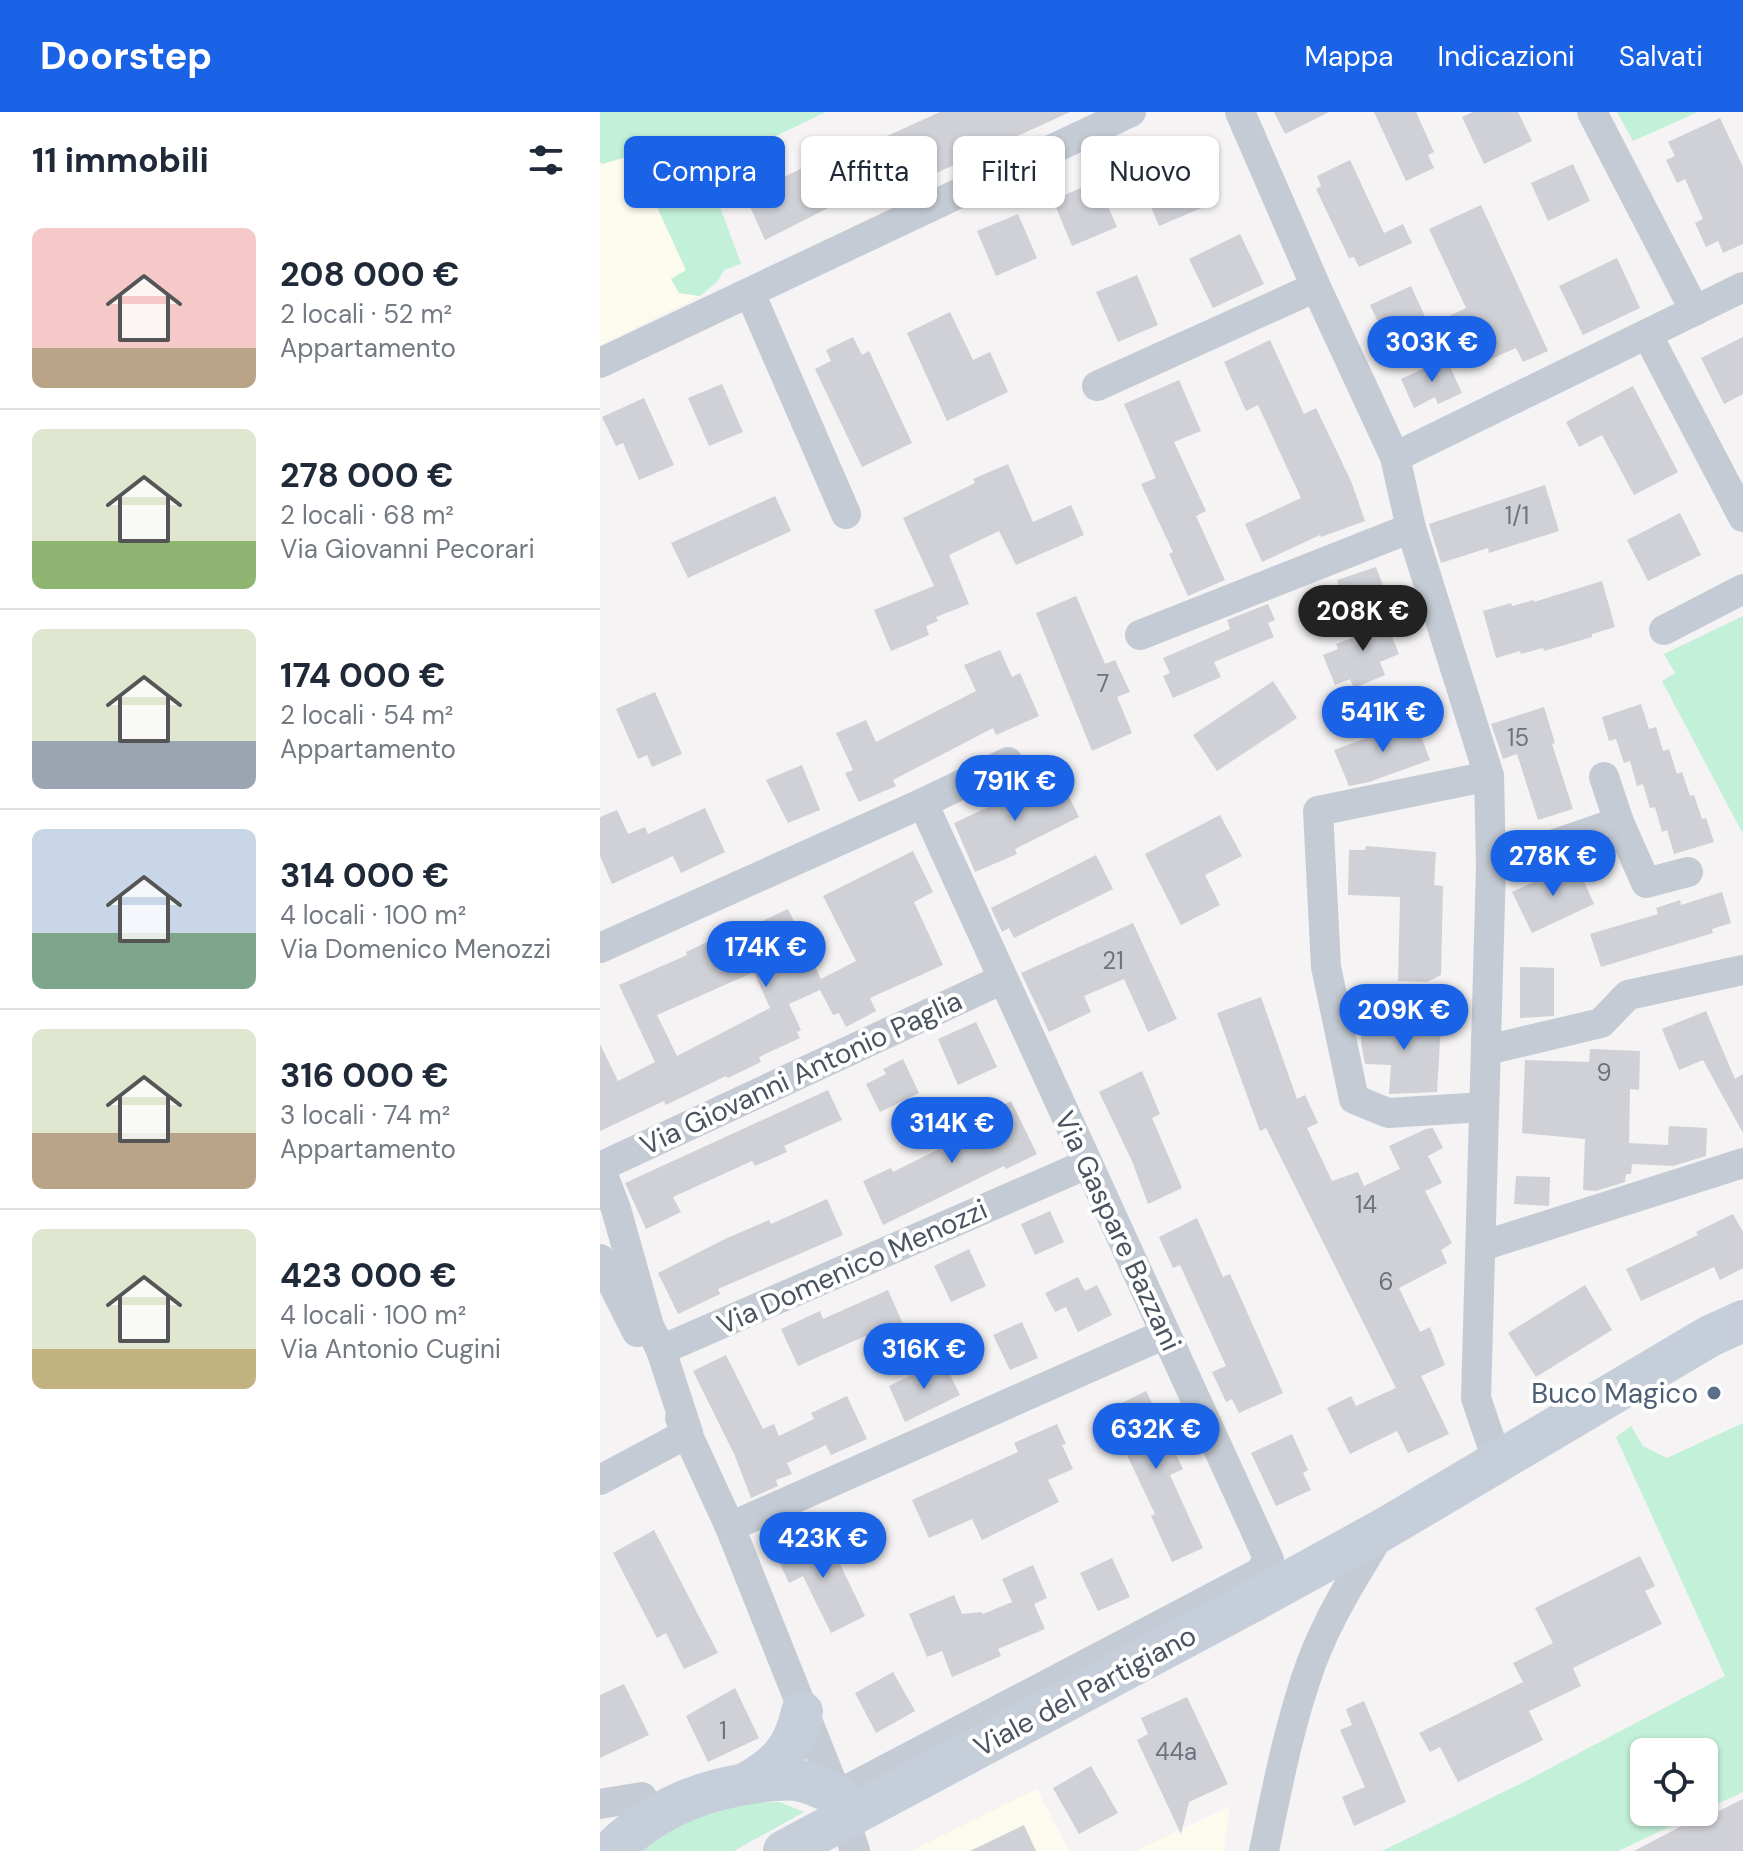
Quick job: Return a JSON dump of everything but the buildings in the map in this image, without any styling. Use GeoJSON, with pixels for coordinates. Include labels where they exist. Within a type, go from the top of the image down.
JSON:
{"type":"FeatureCollection","features":[{"type":"Feature","properties":{"kind":"main road","name":"Viale del Partigiano"},"geometry":{"type":"LineString","coordinates":[[784,1851],[1384,1529],[1710,1336],[1743,1321]]}},
{"type":"Feature","properties":{"kind":"main road"},"geometry":{"type":"LineString","coordinates":[[745,1784],[767,1772],[780,1760],[793,1740],[802,1712]]}},
{"type":"Feature","properties":{"kind":"main road"},"geometry":{"type":"LineString","coordinates":[[611,1851],[623,1839],[676,1803],[710,1791],[778,1779],[797,1780],[837,1795]]}},
{"type":"Feature","properties":{"kind":"street"},"geometry":{"type":"LineString","coordinates":[[1240,112],[1395,457],[1411,528],[1489,776],[1491,866],[1476,1398],[1497,1460]]}},
{"type":"Feature","properties":{"kind":"street"},"geometry":{"type":"LineString","coordinates":[[1592,112],[1695,311]]}},
{"type":"Feature","properties":{"kind":"street"},"geometry":{"type":"LineString","coordinates":[[600,363],[1112,116]]}},
{"type":"Feature","properties":{"kind":"street"},"geometry":{"type":"LineString","coordinates":[[1097,386],[1316,287]]}},
{"type":"Feature","properties":{"kind":"street"},"geometry":{"type":"LineString","coordinates":[[1395,457],[1743,287]]}},
{"type":"Feature","properties":{"kind":"street"},"geometry":{"type":"LineString","coordinates":[[750,293],[846,514]]}},
{"type":"Feature","properties":{"kind":"street"},"geometry":{"type":"LineString","coordinates":[[1648,336],[1743,517]]}},
{"type":"Feature","properties":{"kind":"street"},"geometry":{"type":"LineString","coordinates":[[1140,635],[1411,528]]}},
{"type":"Feature","properties":{"kind":"street"},"geometry":{"type":"LineString","coordinates":[[1664,630],[1743,589]]}},
{"type":"Feature","properties":{"kind":"street"},"geometry":{"type":"LineString","coordinates":[[600,948],[1008,762]]}},
{"type":"Feature","properties":{"kind":"street"},"geometry":{"type":"LineString","coordinates":[[1484,1107],[1388,1113],[1354,1099],[1326,967],[1318,811],[1489,776]]}},
{"type":"Feature","properties":{"kind":"street"},"geometry":{"type":"LineString","coordinates":[[1604,777],[1619,822],[1646,883],[1688,872]]}},
{"type":"Feature","properties":{"kind":"street","name":"Via Gaspare Bazzani"},"geometry":{"type":"LineString","coordinates":[[837,1795],[1259,1573],[1269,1560],[923,803]]}},
{"type":"Feature","properties":{"kind":"street"},"geometry":{"type":"LineString","coordinates":[[1491,866],[1619,822]]}},
{"type":"Feature","properties":{"kind":"street"},"geometry":{"type":"LineString","coordinates":[[1487,1050],[1601,1023],[1628,995],[1743,970]]}},
{"type":"Feature","properties":{"kind":"street","name":"Via Giovanni Antonio Paglia"},"geometry":{"type":"LineString","coordinates":[[600,1167],[1003,979]]}},
{"type":"Feature","properties":{"kind":"street"},"geometry":{"type":"LineString","coordinates":[[1482,1246],[1743,1163]]}},
{"type":"Feature","properties":{"kind":"street","name":"Via Domenico Menozzi"},"geometry":{"type":"LineString","coordinates":[[661,1350],[1087,1164]]}},
{"type":"Feature","properties":{"kind":"street"},"geometry":{"type":"LineString","coordinates":[[600,1167],[616,1209],[649,1326],[661,1350],[688,1433]]}},
{"type":"Feature","properties":{"kind":"street"},"geometry":{"type":"LineString","coordinates":[[600,1259],[688,1433],[730,1527],[837,1795],[855,1851]]}},
{"type":"Feature","properties":{"kind":"street"},"geometry":{"type":"LineString","coordinates":[[730,1527],[1165,1334]]}},
{"type":"Feature","properties":{"kind":"street"},"geometry":{"type":"LineString","coordinates":[[600,1480],[688,1433]]}},
{"type":"Feature","properties":{"kind":"street"},"geometry":{"type":"LineString","coordinates":[[1264,1851],[1285,1750],[1312,1663],[1348,1586],[1384,1529]]}},
{"type":"Feature","properties":{"kind":"street"},"geometry":{"type":"LineString","coordinates":[[600,1804],[642,1797]]}},
{"type":"Feature","properties":{"kind":"shaded area"},"geometry":{"type":"Polygon","coordinates":[[[624,158],[624,208],[658,208],[687,271],[671,279],[680,293],[700,296],[600,345],[600,162],[624,158]]]}},
{"type":"Feature","properties":{"kind":"shaded area"},"geometry":{"type":"Polygon","coordinates":[[[1037,1789],[1069,1851],[911,1851],[1037,1789]]]}},
{"type":"Feature","properties":{"kind":"shaded area"},"geometry":{"type":"Polygon","coordinates":[[[1230,1806],[1224,1851],[1136,1851],[1230,1806]]]}},
{"type":"Feature","properties":{"kind":"green space"},"geometry":{"type":"Polygon","coordinates":[[[600,112],[826,112],[775,136],[624,136],[624,158],[600,162],[600,112]]]}},
{"type":"Feature","properties":{"kind":"green space"},"geometry":{"type":"Polygon","coordinates":[[[1617,112],[1698,112],[1633,141],[1617,112]]]}},
{"type":"Feature","properties":{"kind":"green space"},"geometry":{"type":"Polygon","coordinates":[[[657,208],[720,208],[741,264],[724,270],[717,282],[700,296],[679,293],[671,279],[686,270],[657,208]]]}},
{"type":"Feature","properties":{"kind":"green space"},"geometry":{"type":"Polygon","coordinates":[[[1743,616],[1743,834],[1662,681],[1675,673],[1664,654],[1743,616]]]}},
{"type":"Feature","properties":{"kind":"green space"},"geometry":{"type":"Polygon","coordinates":[[[1743,1423],[1743,1792],[1718,1804],[1718,1738],[1630,1738],[1630,1826],[1671,1826],[1618,1851],[1382,1851],[1522,1783],[1725,1676],[1616,1437],[1631,1426],[1643,1446],[1667,1458],[1743,1423]]]}},
{"type":"Feature","properties":{"kind":"green space"},"geometry":{"type":"Polygon","coordinates":[[[779,1802],[804,1812],[734,1851],[627,1851],[643,1838],[731,1804],[779,1802]]]}},
{"type":"Feature","properties":{"kind":"place","name":"Buco Magico"},"geometry":{"type":"Point","coordinates":[1714,1393]}}]}
